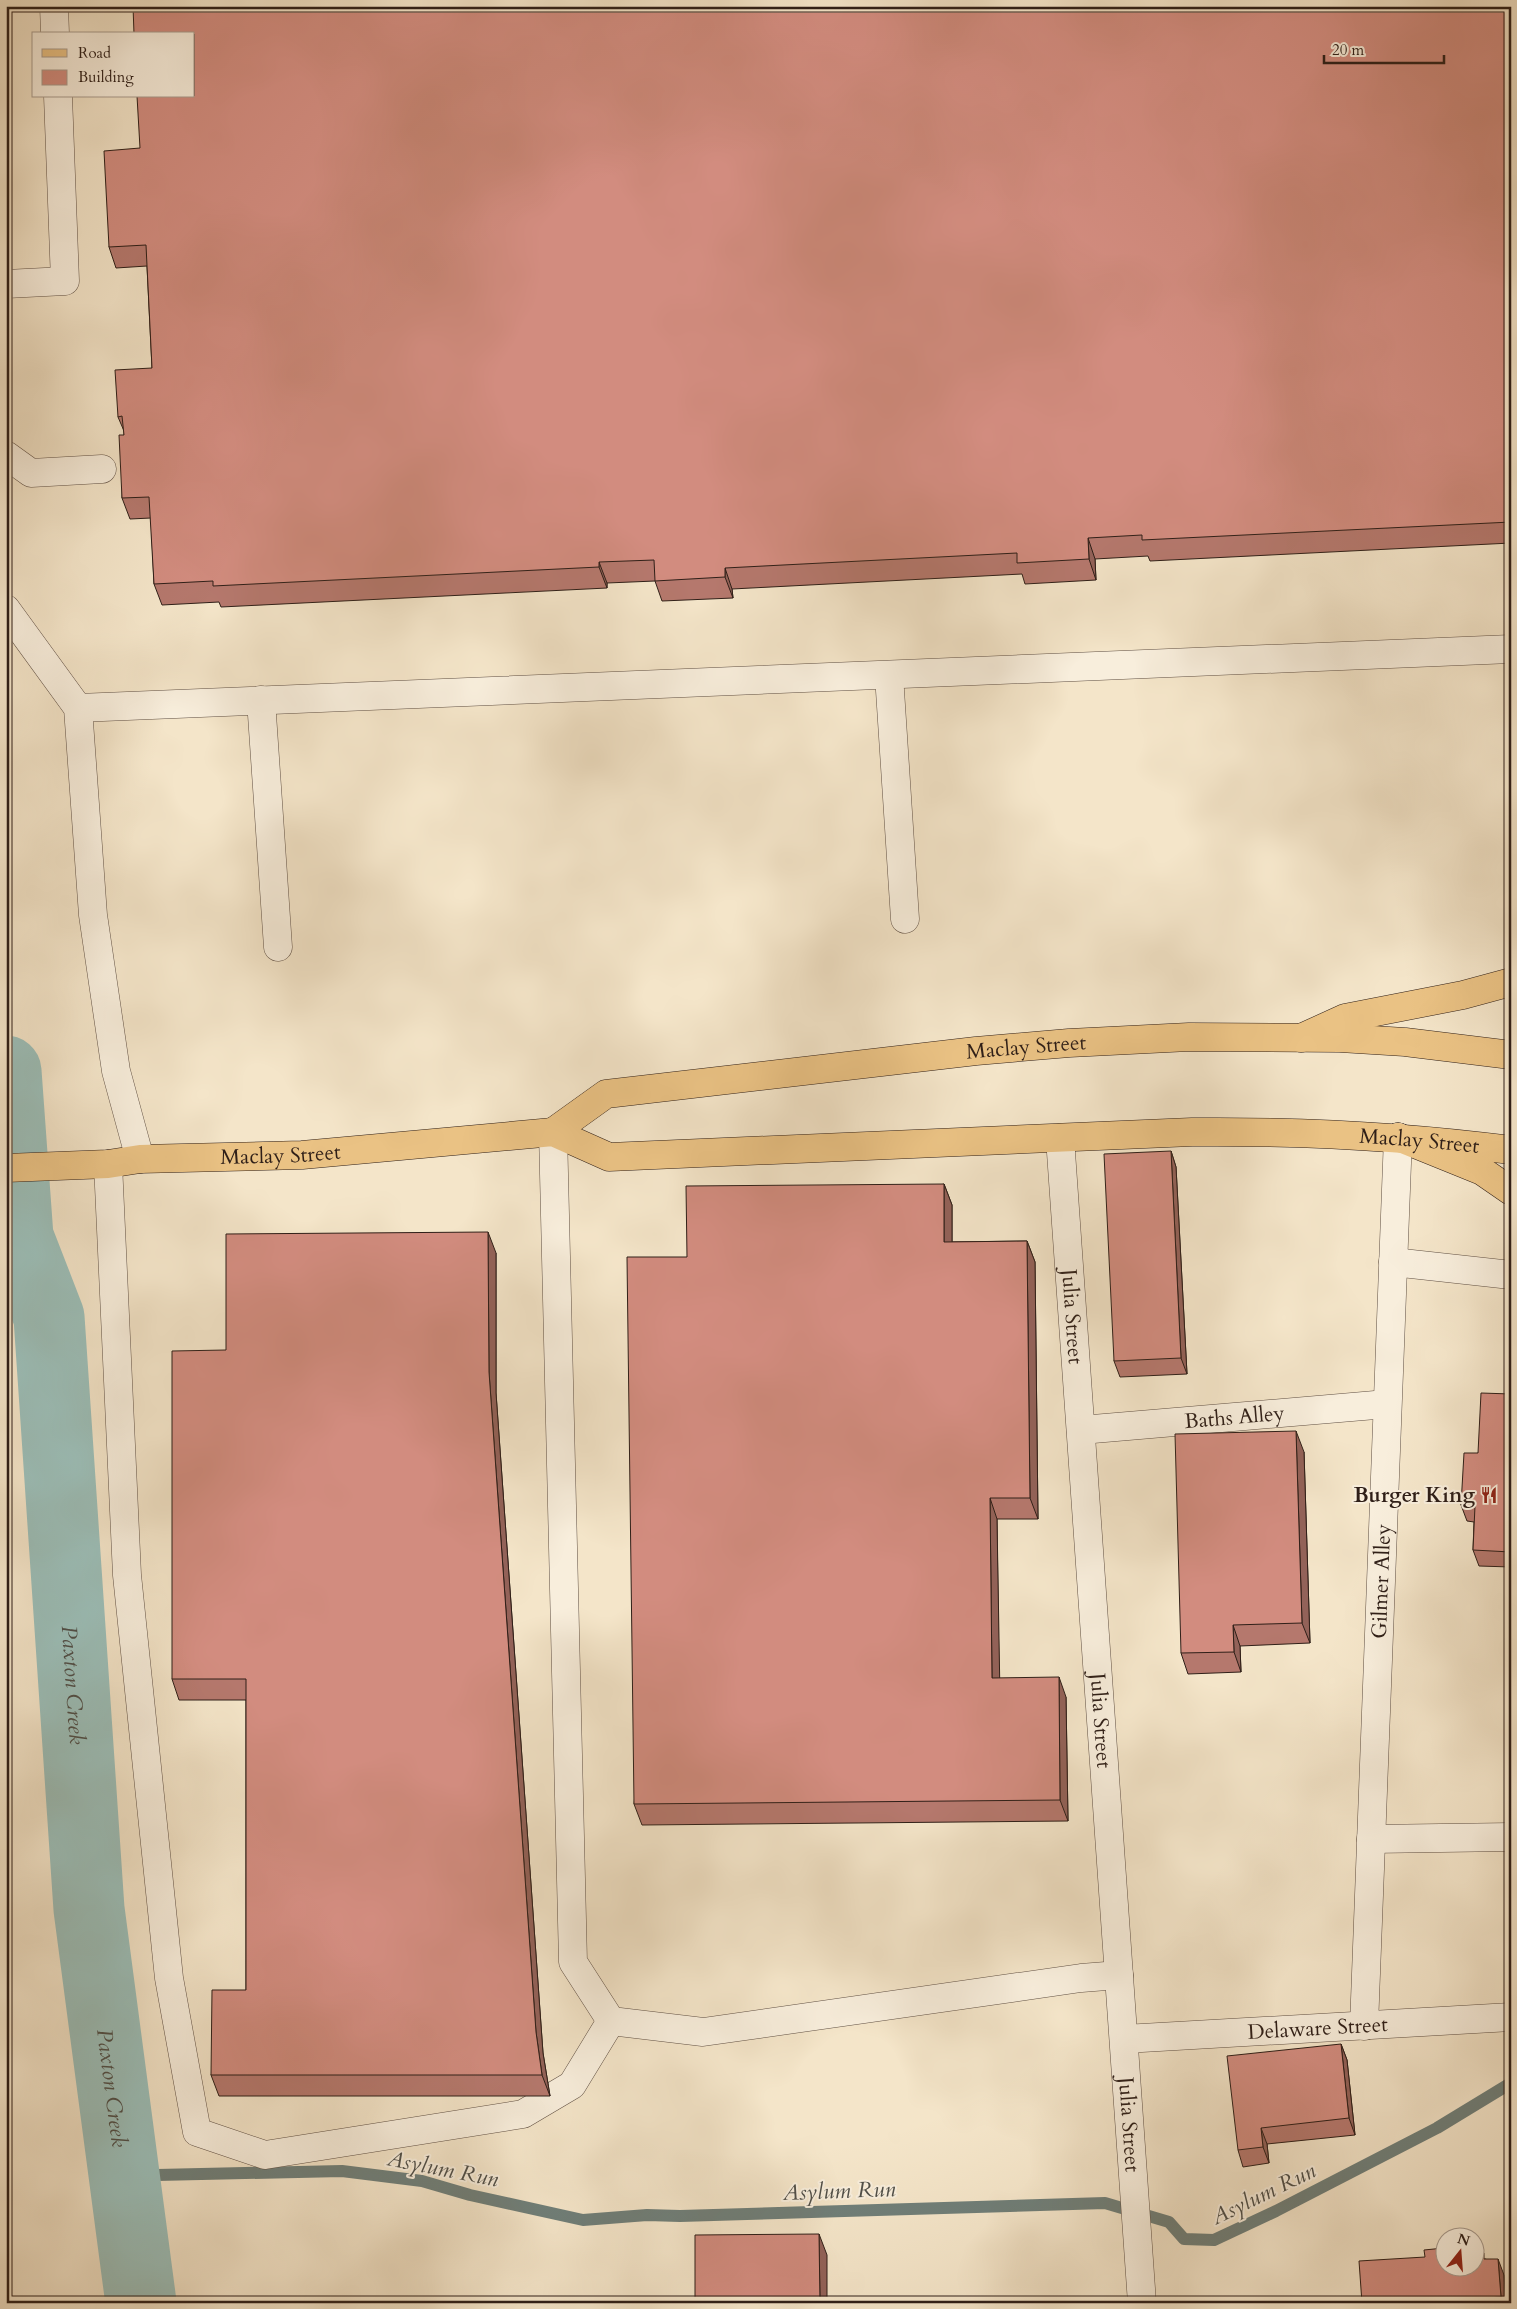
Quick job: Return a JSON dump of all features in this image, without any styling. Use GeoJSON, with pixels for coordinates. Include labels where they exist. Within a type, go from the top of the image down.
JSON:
{"type":"FeatureCollection","features":[{"type":"Feature","properties":{"kind":"main road"},"geometry":{"type":"LineString","coordinates":[[1301,1038],[1345,1018],[1463,996],[1511,982]]}},
{"type":"Feature","properties":{"kind":"main road","name":"Maclay Street"},"geometry":{"type":"LineString","coordinates":[[553,1132],[606,1094],[995,1049],[1189,1037],[1301,1038],[1405,1042],[1511,1055]]}},
{"type":"Feature","properties":{"kind":"main road","name":"Maclay Street"},"geometry":{"type":"LineString","coordinates":[[6,1168],[108,1164],[140,1159],[302,1155],[553,1132],[609,1157],[1262,1131],[1398,1136],[1511,1150]]}},
{"type":"Feature","properties":{"kind":"main road"},"geometry":{"type":"LineString","coordinates":[[1398,1136],[1482,1171],[1511,1191]]}},
{"type":"Feature","properties":{"kind":"street"},"geometry":{"type":"LineString","coordinates":[[54,6],[55,32]]}},
{"type":"Feature","properties":{"kind":"street"},"geometry":{"type":"LineString","coordinates":[[6,284],[65,281],[58,98]]}},
{"type":"Feature","properties":{"kind":"street"},"geometry":{"type":"LineString","coordinates":[[6,456],[31,473],[102,469]]}},
{"type":"Feature","properties":{"kind":"street"},"geometry":{"type":"LineString","coordinates":[[6,609],[78,708],[93,915],[116,1071],[140,1159]]}},
{"type":"Feature","properties":{"kind":"street"},"geometry":{"type":"LineString","coordinates":[[78,708],[1511,649]]}},
{"type":"Feature","properties":{"kind":"street"},"geometry":{"type":"LineString","coordinates":[[889,675],[904,919]]}},
{"type":"Feature","properties":{"kind":"street"},"geometry":{"type":"LineString","coordinates":[[261,700],[278,948]]}},
{"type":"Feature","properties":{"kind":"street"},"geometry":{"type":"LineString","coordinates":[[553,1132],[573,1962],[611,2020],[702,2032],[1081,1978],[1119,1975]]}},
{"type":"Feature","properties":{"kind":"street","name":"Gilmer Alley"},"geometry":{"type":"LineString","coordinates":[[1364,2026],[1398,1136]]}},
{"type":"Feature","properties":{"kind":"street","name":"Julia Street"},"geometry":{"type":"LineString","coordinates":[[1060,1138],[1142,2303]]}},
{"type":"Feature","properties":{"kind":"street"},"geometry":{"type":"LineString","coordinates":[[108,1164],[127,1575],[169,1978],[196,2132],[265,2156],[523,2114],[572,2085],[611,2020]]}},
{"type":"Feature","properties":{"kind":"street"},"geometry":{"type":"LineString","coordinates":[[1393,1262],[1511,1275]]}},
{"type":"Feature","properties":{"kind":"street","name":"Baths Alley"},"geometry":{"type":"LineString","coordinates":[[1081,1430],[1387,1404]]}},
{"type":"Feature","properties":{"kind":"street"},"geometry":{"type":"LineString","coordinates":[[1371,1839],[1511,1837]]}},
{"type":"Feature","properties":{"kind":"street","name":"Delaware Street"},"geometry":{"type":"LineString","coordinates":[[1124,2039],[1511,2017]]}},
{"type":"Feature","properties":{"kind":"building"},"geometry":{"type":"Polygon","coordinates":[[[133,6],[1511,6],[1511,522],[1142,540],[1142,535],[1088,538],[1089,559],[1017,563],[1017,553],[725,568],[725,577],[655,581],[654,560],[599,562],[599,567],[213,586],[213,581],[154,584],[149,497],[122,498],[119,435],[124,435],[122,416],[118,417],[115,370],[152,368],[146,245],[109,247],[104,151],[140,148],[137,98],[195,98],[195,32],[134,32],[133,6]]]}},
{"type":"Feature","properties":{"kind":"building"},"geometry":{"type":"Polygon","coordinates":[[[1171,1151],[1181,1358],[1114,1361],[1104,1154],[1171,1151]]]}},
{"type":"Feature","properties":{"kind":"building"},"geometry":{"type":"Polygon","coordinates":[[[944,1184],[944,1242],[1027,1241],[1030,1498],[990,1498],[992,1678],[1059,1677],[1060,1800],[634,1804],[627,1257],[687,1257],[686,1186],[944,1184]]]}},
{"type":"Feature","properties":{"kind":"building"},"geometry":{"type":"Polygon","coordinates":[[[488,1232],[489,1372],[536,2032],[542,2075],[211,2075],[212,1990],[246,1990],[246,1679],[172,1679],[172,1351],[226,1350],[226,1234],[488,1232]]]}},
{"type":"Feature","properties":{"kind":"building","name":"Burger King"},"geometry":{"type":"Polygon","coordinates":[[[1481,1393],[1511,1394],[1511,1552],[1473,1550],[1475,1506],[1461,1505],[1464,1453],[1478,1453],[1481,1393]]]}},
{"type":"Feature","properties":{"kind":"building"},"geometry":{"type":"Polygon","coordinates":[[[1296,1431],[1302,1623],[1233,1625],[1234,1652],[1181,1653],[1175,1434],[1296,1431]]]}},
{"type":"Feature","properties":{"kind":"building"},"geometry":{"type":"Polygon","coordinates":[[[1341,2044],[1349,2118],[1261,2128],[1263,2147],[1238,2150],[1227,2056],[1341,2044]]]}},
{"type":"Feature","properties":{"kind":"building"},"geometry":{"type":"Polygon","coordinates":[[[819,2234],[820,2303],[695,2303],[695,2235],[819,2234]]]}},
{"type":"Feature","properties":{"kind":"building"},"geometry":{"type":"Polygon","coordinates":[[[1434,2249],[1434,2276],[1484,2276],[1484,2259],[1498,2259],[1501,2297],[1486,2298],[1487,2303],[1362,2303],[1359,2261],[1425,2257],[1424,2250],[1434,2249]]]}},
{"type":"Feature","properties":{"kind":"waterway","name":"Paxton Creek"},"geometry":{"type":"LineString","coordinates":[[6,1071],[18,1237],[49,1317],[89,1909],[141,2303]]}},
{"type":"Feature","properties":{"kind":"waterway","name":"Asylum Run"},"geometry":{"type":"LineString","coordinates":[[124,2179],[157,2175],[342,2171],[422,2181],[470,2195],[583,2220],[647,2215],[680,2216],[1105,2203],[1169,2222],[1184,2239],[1214,2240],[1276,2211],[1437,2128],[1511,2083]]}},
{"type":"Feature","properties":{"kind":"place","name":"Burger King"},"geometry":{"type":"Point","coordinates":[1489,1495]}}]}
